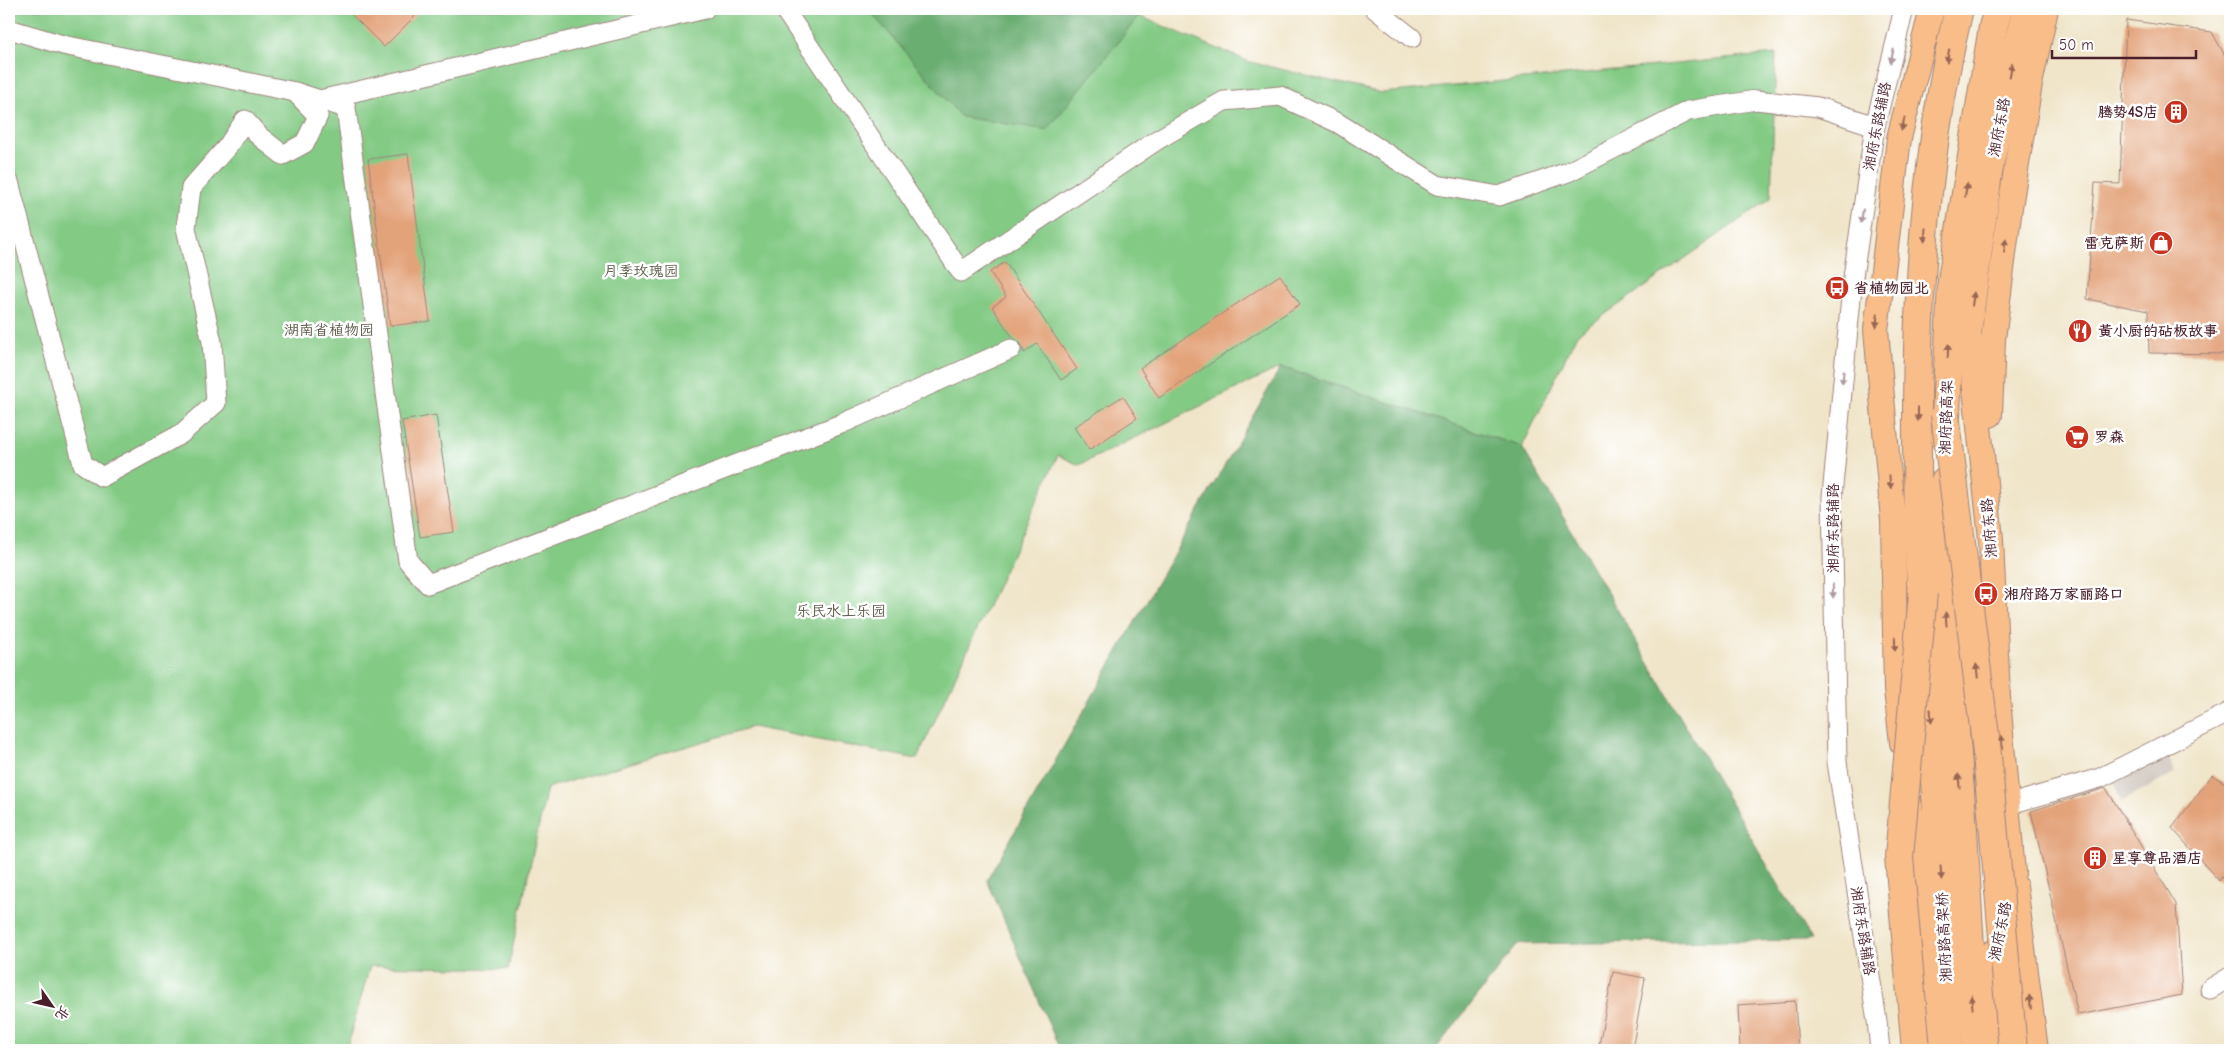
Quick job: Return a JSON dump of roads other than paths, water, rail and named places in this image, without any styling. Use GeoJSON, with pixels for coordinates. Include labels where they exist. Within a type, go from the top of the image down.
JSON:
{"type":"FeatureCollection","features":[{"type":"Feature","properties":{"kind":"highway","name":"湘府路高架"},"geometry":{"type":"LineString","coordinates":[[1950,827],[1923,593],[1918,522],[1918,321],[1930,164],[1950,45],[1959,9]]}},
{"type":"Feature","properties":{"kind":"highway","name":"湘府路高架"},"geometry":{"type":"LineString","coordinates":[[1950,827],[1944,588],[1945,414],[1952,280],[1993,27],[1998,9]]}},
{"type":"Feature","properties":{"kind":"highway"},"geometry":{"type":"LineString","coordinates":[[1945,414],[1986,744],[2013,1050]]}},
{"type":"Feature","properties":{"kind":"highway"},"geometry":{"type":"LineString","coordinates":[[1916,1050],[1899,857],[1923,593]]}},
{"type":"Feature","properties":{"kind":"highway","name":"湘府路高架桥"},"geometry":{"type":"LineString","coordinates":[[1948,1050],[1945,937],[1950,827]]}},
{"type":"Feature","properties":{"kind":"highway","name":"湘府路高架桥"},"geometry":{"type":"LineString","coordinates":[[1950,827],[1976,1050]]}},
{"type":"Feature","properties":{"kind":"main road"},"geometry":{"type":"LineString","coordinates":[[1932,9],[1899,138],[1876,330],[1893,520],[1896,690],[1916,853],[1933,1050]]}},
{"type":"Feature","properties":{"kind":"main road","name":"湘府东路"},"geometry":{"type":"LineString","coordinates":[[1997,1050],[1992,956],[2013,873],[1998,698],[1991,539],[1989,436],[1993,339],[2013,188],[2041,9]]}},
{"type":"Feature","properties":{"kind":"main road"},"geometry":{"type":"LineString","coordinates":[[2013,873],[2036,1050]]}},
{"type":"Feature","properties":{"kind":"street"},"geometry":{"type":"LineString","coordinates":[[320,100],[704,9]]}},
{"type":"Feature","properties":{"kind":"street"},"geometry":{"type":"LineString","coordinates":[[784,9],[961,272],[1157,140],[1224,101],[1280,96],[1338,123],[1437,185],[1499,196],[1568,172],[1688,111],[1756,100],[1818,107],[1875,126]]}},
{"type":"Feature","properties":{"kind":"street"},"geometry":{"type":"LineString","coordinates":[[1375,9],[1412,38]]}},
{"type":"Feature","properties":{"kind":"street","name":"湘府东路辅路"},"geometry":{"type":"LineString","coordinates":[[1880,1050],[1837,762],[1832,496],[1853,277],[1875,126],[1904,9]]}},
{"type":"Feature","properties":{"kind":"street"},"geometry":{"type":"LineString","coordinates":[[9,29],[63,45],[295,92],[346,108],[408,562],[428,584],[841,424],[1011,349]]}},
{"type":"Feature","properties":{"kind":"street"},"geometry":{"type":"LineString","coordinates":[[9,182],[83,464],[102,477],[181,434],[216,403],[212,342],[186,228],[191,188],[227,147],[245,120],[259,136],[283,155],[304,143],[318,116],[295,92]]}},
{"type":"Feature","properties":{"kind":"street"},"geometry":{"type":"LineString","coordinates":[[2007,805],[2100,778],[2230,712]]}},
{"type":"Feature","properties":{"kind":"street"},"geometry":{"type":"LineString","coordinates":[[2210,990],[2230,977]]}},
{"type":"Feature","properties":{"kind":"place","name":"腾势4S店"},"geometry":{"type":"Point","coordinates":[2176,112]}},
{"type":"Feature","properties":{"kind":"place","name":"雷克萨斯"},"geometry":{"type":"Point","coordinates":[2161,243]}},
{"type":"Feature","properties":{"kind":"place","name":"省植物园北"},"geometry":{"type":"Point","coordinates":[1837,288]}},
{"type":"Feature","properties":{"kind":"place","name":"黄小厨的砧板故事"},"geometry":{"type":"Point","coordinates":[2080,331]}},
{"type":"Feature","properties":{"kind":"place","name":"罗森"},"geometry":{"type":"Point","coordinates":[2077,437]}},
{"type":"Feature","properties":{"kind":"place","name":"湘府路万家丽路口"},"geometry":{"type":"Point","coordinates":[1986,594]}},
{"type":"Feature","properties":{"kind":"place","name":"星享尊品酒店"},"geometry":{"type":"Point","coordinates":[2095,858]}},
{"type":"Feature","properties":{"kind":"park label","name":"月季玫瑰园"},"geometry":{"type":"Point","coordinates":[641,271]}},
{"type":"Feature","properties":{"kind":"park label","name":"湖南省植物园"},"geometry":{"type":"Point","coordinates":[329,330]}},
{"type":"Feature","properties":{"kind":"park label","name":"乐民水上乐园"},"geometry":{"type":"Point","coordinates":[841,611]}}]}
